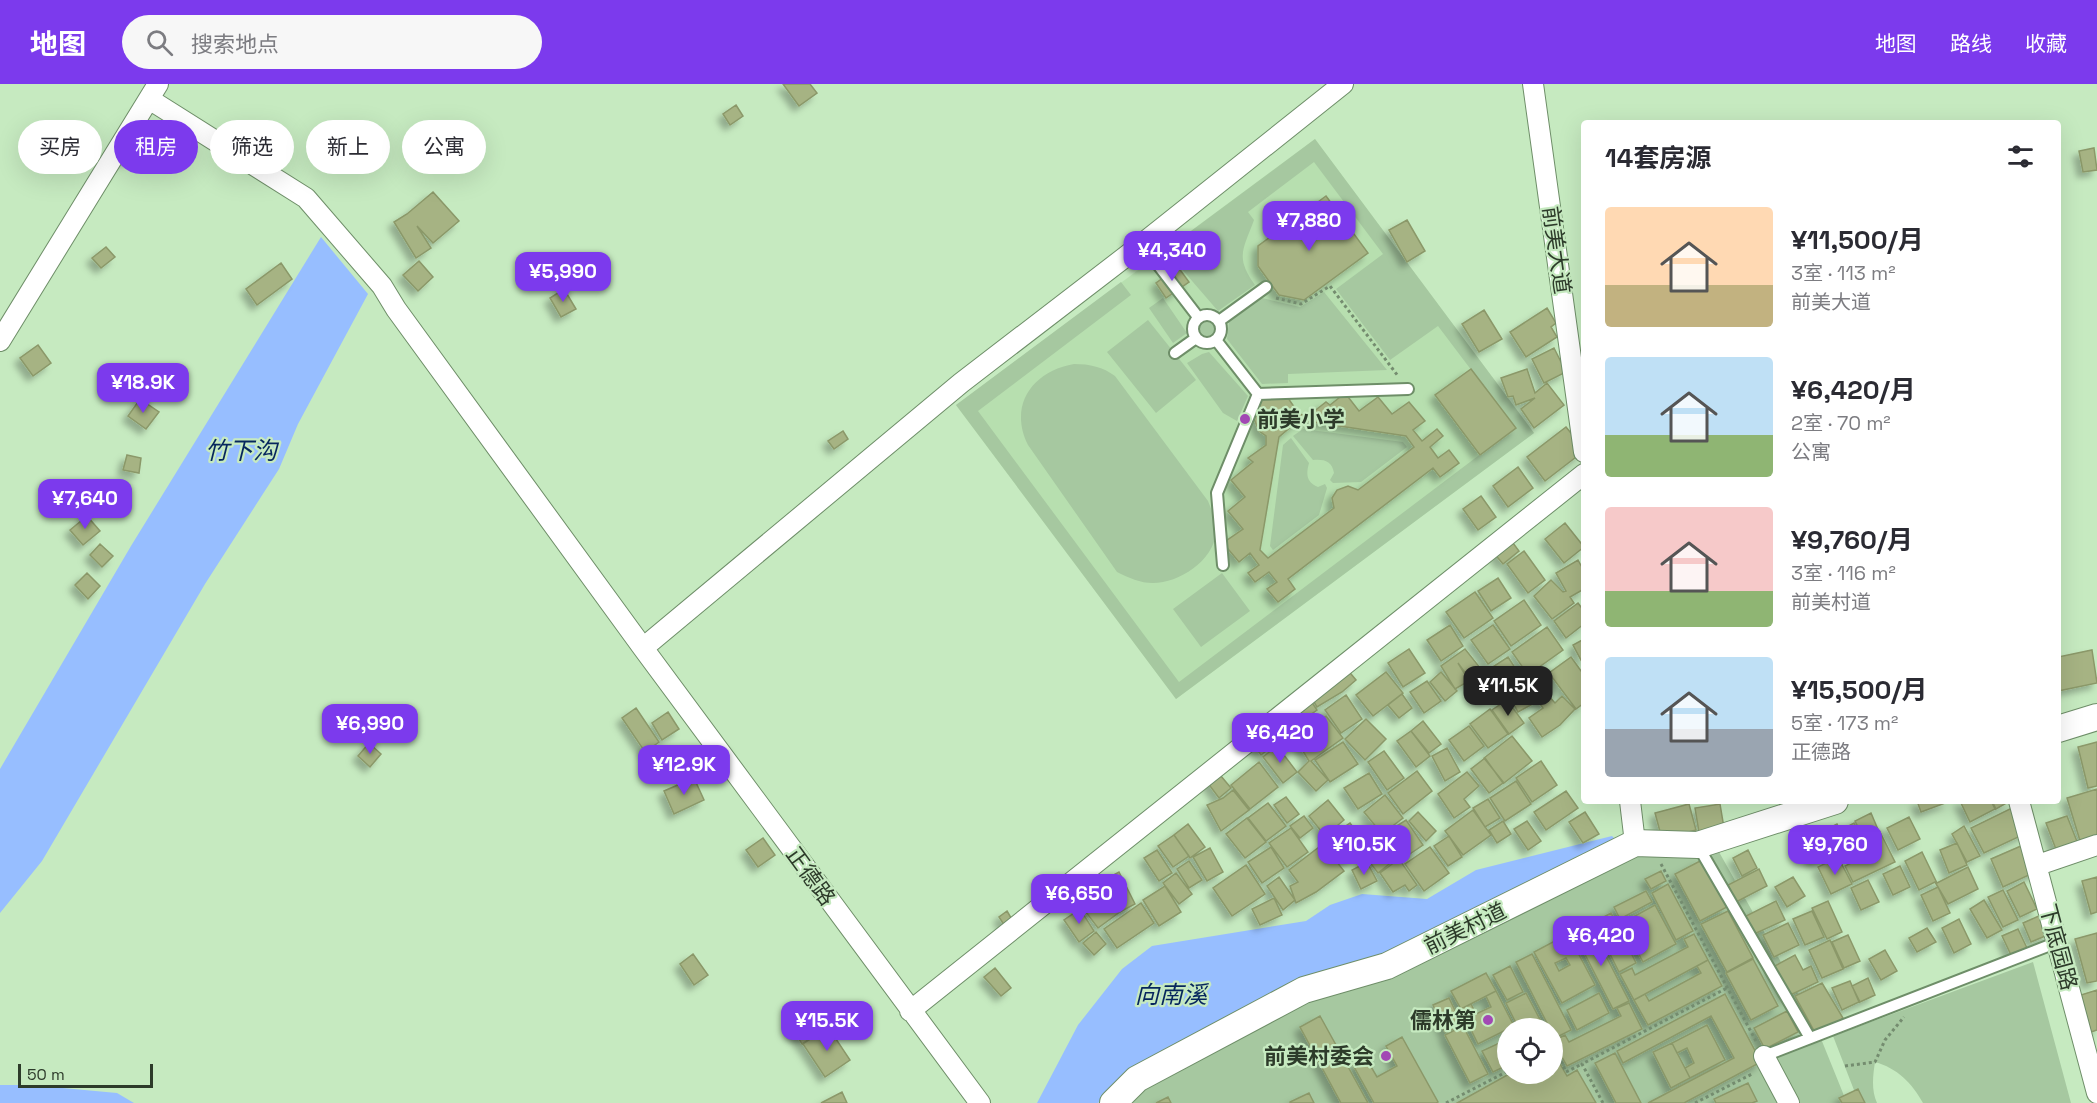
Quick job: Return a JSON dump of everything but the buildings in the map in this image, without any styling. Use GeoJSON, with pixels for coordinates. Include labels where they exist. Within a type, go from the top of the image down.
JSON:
{"type":"FeatureCollection","features":[{"type":"Feature","properties":{"kind":"street"},"geometry":{"type":"LineString","coordinates":[[643,648],[961,383],[1142,244],[1343,84]]}},
{"type":"Feature","properties":{"kind":"street","name":"前美大道"},"geometry":{"type":"LineString","coordinates":[[1533,84],[1581,430]]}},
{"type":"Feature","properties":{"kind":"street"},"geometry":{"type":"LineString","coordinates":[[0,341],[153,91]]}},
{"type":"Feature","properties":{"kind":"street","name":"正德路"},"geometry":{"type":"LineString","coordinates":[[153,91],[306,198],[382,286],[396,309],[643,648],[980,1103]]}},
{"type":"Feature","properties":{"kind":"street"},"geometry":{"type":"LineString","coordinates":[[910,1011],[1581,476]]}},
{"type":"Feature","properties":{"kind":"street"},"geometry":{"type":"LineString","coordinates":[[2061,728],[2097,717]]}},
{"type":"Feature","properties":{"kind":"street"},"geometry":{"type":"LineString","coordinates":[[1631,804],[1643,843]]}},
{"type":"Feature","properties":{"kind":"street","name":"前美村道"},"geometry":{"type":"LineString","coordinates":[[1124,1099],[1137,1079],[1304,990],[1387,966],[1643,843],[1698,845],[1826,804]]}},
{"type":"Feature","properties":{"kind":"street","name":"下底园路"},"geometry":{"type":"LineString","coordinates":[[2020,804],[2097,1093]]}},
{"type":"Feature","properties":{"kind":"street"},"geometry":{"type":"LineString","coordinates":[[2038,865],[2097,845]]}},
{"type":"Feature","properties":{"kind":"street"},"geometry":{"type":"LineString","coordinates":[[1767,1061],[1789,1103]]}},
{"type":"Feature","properties":{"kind":"lane"},"geometry":{"type":"LineString","coordinates":[[1142,244],[1198,317]]}},
{"type":"Feature","properties":{"kind":"lane"},"geometry":{"type":"LineString","coordinates":[[1219,321],[1266,287]]}},
{"type":"Feature","properties":{"kind":"lane"},"geometry":{"type":"LineString","coordinates":[[1209,314],[1219,321],[1221,332],[1216,340],[1206,343],[1196,338],[1192,326],[1198,317],[1209,314]]}},
{"type":"Feature","properties":{"kind":"lane"},"geometry":{"type":"LineString","coordinates":[[1175,353],[1196,338]]}},
{"type":"Feature","properties":{"kind":"lane"},"geometry":{"type":"LineString","coordinates":[[1216,340],[1258,394]]}},
{"type":"Feature","properties":{"kind":"lane"},"geometry":{"type":"LineString","coordinates":[[1258,394],[1408,389]]}},
{"type":"Feature","properties":{"kind":"lane"},"geometry":{"type":"LineString","coordinates":[[1223,565],[1217,493],[1258,394]]}},
{"type":"Feature","properties":{"kind":"lane"},"geometry":{"type":"LineString","coordinates":[[1698,845],[1810,1038]]}},
{"type":"Feature","properties":{"kind":"lane"},"geometry":{"type":"LineString","coordinates":[[1767,1061],[1810,1038],[2058,942]]}},
{"type":"Feature","properties":{"kind":"path"},"geometry":{"type":"LineString","coordinates":[[1266,287],[1275,297],[1301,304],[1330,286],[1408,389]]}},
{"type":"Feature","properties":{"kind":"path"},"geometry":{"type":"LineString","coordinates":[[1643,843],[1767,1061],[1695,1103]]}},
{"type":"Feature","properties":{"kind":"path"},"geometry":{"type":"LineString","coordinates":[[1563,1066],[1566,1072],[1727,988]]}},
{"type":"Feature","properties":{"kind":"path"},"geometry":{"type":"LineString","coordinates":[[1845,1066],[1875,1062],[1885,1040],[1904,1016]]}},
{"type":"Feature","properties":{"kind":"path"},"geometry":{"type":"LineString","coordinates":[[1582,1064],[1603,1103]]}},
{"type":"Feature","properties":{"kind":"path"},"geometry":{"type":"LineString","coordinates":[[1446,1103],[1497,1077]]}},
{"type":"Feature","properties":{"kind":"shaded area","name":"前美小学"},"geometry":{"type":"Polygon","coordinates":[[[1315,139],[1534,433],[1176,699],[956,405],[1315,139]]]}},
{"type":"Feature","properties":{"kind":"shaded area"},"geometry":{"type":"Polygon","coordinates":[[[1315,139],[1534,433],[1176,699],[956,405],[1121,282],[1131,295],[978,411],[1179,682],[1515,428],[1438,326],[1390,360],[1336,289],[1383,254],[1314,162],[1248,212],[1254,220],[1244,246],[1243,260],[1255,285],[1218,311],[1180,267],[1199,253],[1199,249],[1187,234],[1315,139]]]}},
{"type":"Feature","properties":{"kind":"shaded area"},"geometry":{"type":"Polygon","coordinates":[[[1324,292],[1387,370],[1288,374],[1288,383],[1262,384],[1227,339],[1229,321],[1262,298],[1300,307],[1324,292]]]}},
{"type":"Feature","properties":{"kind":"shaded area"},"geometry":{"type":"Polygon","coordinates":[[[1163,298],[1187,333],[1173,343],[1149,308],[1163,298]]]}},
{"type":"Feature","properties":{"kind":"shaded area"},"geometry":{"type":"Polygon","coordinates":[[[1207,318],[1214,321],[1217,328],[1214,335],[1207,338],[1200,335],[1197,328],[1200,321],[1207,318]]]}},
{"type":"Feature","properties":{"kind":"shaded area"},"geometry":{"type":"Polygon","coordinates":[[[1148,320],[1196,380],[1156,413],[1107,352],[1148,320]]]}},
{"type":"Feature","properties":{"kind":"shaded area"},"geometry":{"type":"Polygon","coordinates":[[[1209,352],[1248,396],[1237,421],[1223,413],[1187,363],[1209,352]]]}},
{"type":"Feature","properties":{"kind":"shaded area"},"geometry":{"type":"Polygon","coordinates":[[[1074,364],[1096,367],[1115,376],[1208,501],[1216,525],[1213,543],[1209,553],[1202,561],[1184,575],[1153,583],[1135,580],[1117,572],[1028,445],[1021,416],[1028,392],[1047,374],[1074,364]]]}},
{"type":"Feature","properties":{"kind":"shaded area"},"geometry":{"type":"Polygon","coordinates":[[[1303,429],[1403,442],[1407,447],[1361,482],[1333,483],[1330,480],[1334,473],[1329,463],[1313,460],[1293,436],[1303,429]]]}},
{"type":"Feature","properties":{"kind":"shaded area"},"geometry":{"type":"Polygon","coordinates":[[[1291,438],[1309,463],[1307,474],[1309,480],[1318,487],[1325,484],[1327,488],[1319,515],[1273,550],[1270,546],[1283,445],[1291,438]]]}},
{"type":"Feature","properties":{"kind":"shaded area"},"geometry":{"type":"Polygon","coordinates":[[[1222,573],[1250,611],[1201,647],[1173,609],[1222,573]]]}},
{"type":"Feature","properties":{"kind":"shaded area"},"geometry":{"type":"Polygon","coordinates":[[[1637,850],[1719,852],[1813,1019],[1847,1103],[1125,1103],[1147,1080],[1305,1000],[1637,850]]]}},
{"type":"Feature","properties":{"kind":"shaded area"},"geometry":{"type":"Polygon","coordinates":[[[2033,962],[2071,1103],[1923,1103],[1903,1077],[1875,1062],[1873,1088],[1877,1103],[1859,1103],[1833,1036],[2033,962]]]}},
{"type":"Feature","properties":{"kind":"water","name":"竹下沟"},"geometry":{"type":"Polygon","coordinates":[[[321,237],[368,294],[298,424],[279,469],[205,584],[42,861],[0,913],[0,769],[131,546],[321,237]]]}},
{"type":"Feature","properties":{"kind":"water","name":"向南溪"},"geometry":{"type":"Polygon","coordinates":[[[1612,836],[1616,840],[1510,897],[1130,1071],[1098,1103],[1037,1103],[1078,1025],[1122,969],[1152,946],[1306,921],[1330,905],[1362,894],[1427,899],[1476,870],[1612,836]]]}},
{"type":"Feature","properties":{"kind":"water"},"geometry":{"type":"Polygon","coordinates":[[[0,1085],[30,1085],[117,1093],[134,1103],[0,1103],[0,1085]]]}},
{"type":"Feature","properties":{"kind":"place","name":"前美小学"},"geometry":{"type":"Point","coordinates":[1245,419]}},
{"type":"Feature","properties":{"kind":"place","name":"儒林第"},"geometry":{"type":"Point","coordinates":[1488,1020]}},
{"type":"Feature","properties":{"kind":"place","name":"前美村委会"},"geometry":{"type":"Point","coordinates":[1386,1056]}}]}
